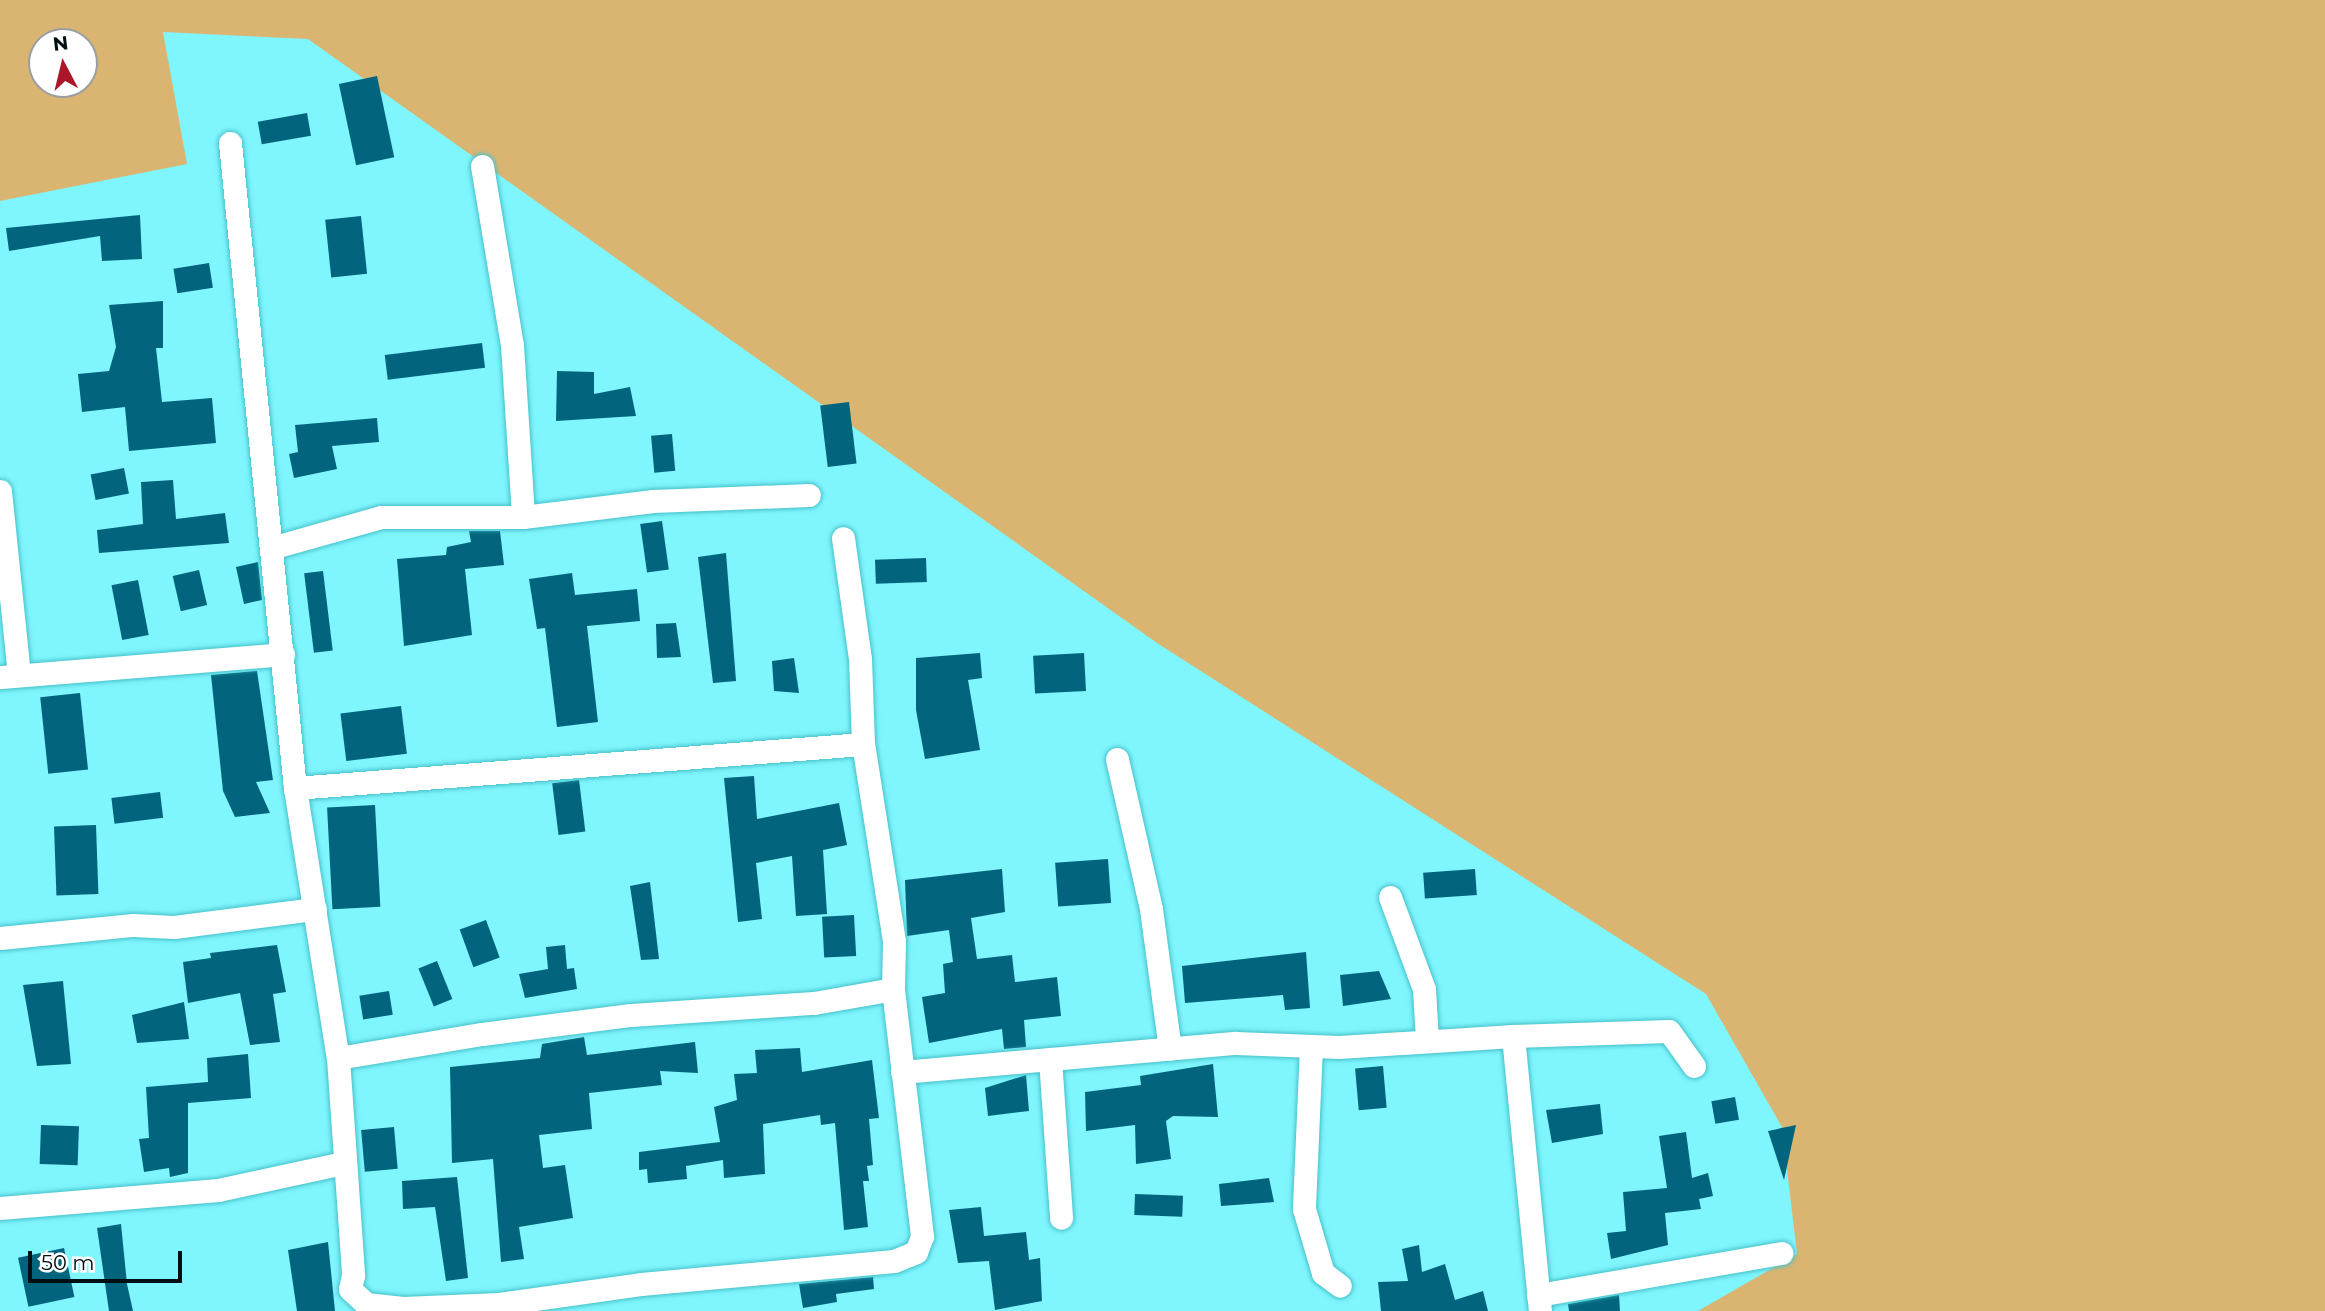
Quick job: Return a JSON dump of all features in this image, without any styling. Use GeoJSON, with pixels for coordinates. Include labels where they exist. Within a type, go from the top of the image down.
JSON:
{"type":"FeatureCollection","features":[{"type":"Feature","properties":{"kind":"street"},"geometry":{"type":"LineString","coordinates":[[230,143],[295,788],[338,1058],[343,1163],[353,1275],[349,1289],[366,1304],[499,1304],[641,1284],[894,1261],[916,1252],[922,1237],[892,989],[894,941],[863,744],[862,684],[843,538]]}},
{"type":"Feature","properties":{"kind":"street"},"geometry":{"type":"LineString","coordinates":[[482,166],[512,345],[523,517]]}},
{"type":"Feature","properties":{"kind":"street"},"geometry":{"type":"LineString","coordinates":[[0,491],[10,676],[283,654]]}},
{"type":"Feature","properties":{"kind":"street"},"geometry":{"type":"LineString","coordinates":[[271,548],[381,517],[523,517],[653,501],[809,495]]}},
{"type":"Feature","properties":{"kind":"street"},"geometry":{"type":"LineString","coordinates":[[295,788],[863,744]]}},
{"type":"Feature","properties":{"kind":"street"},"geometry":{"type":"LineString","coordinates":[[1117,759],[1151,909],[1170,1049]]}},
{"type":"Feature","properties":{"kind":"street"},"geometry":{"type":"LineString","coordinates":[[1390,897],[1424,989],[1427,1040]]}},
{"type":"Feature","properties":{"kind":"street"},"geometry":{"type":"LineString","coordinates":[[0,938],[133,925],[174,927],[315,909]]}},
{"type":"Feature","properties":{"kind":"street"},"geometry":{"type":"LineString","coordinates":[[338,1058],[495,1032],[631,1015],[814,1003],[892,989]]}},
{"type":"Feature","properties":{"kind":"street"},"geometry":{"type":"LineString","coordinates":[[902,1072],[1236,1043],[1311,1046],[1669,1031],[1694,1066]]}},
{"type":"Feature","properties":{"kind":"street"},"geometry":{"type":"LineString","coordinates":[[1513,1036],[1539,1303],[1780,1253]]}},
{"type":"Feature","properties":{"kind":"street"},"geometry":{"type":"LineString","coordinates":[[1311,1046],[1304,1209],[1323,1273],[1340,1286]]}},
{"type":"Feature","properties":{"kind":"street"},"geometry":{"type":"LineString","coordinates":[[1049,1059],[1061,1218]]}},
{"type":"Feature","properties":{"kind":"street"},"geometry":{"type":"LineString","coordinates":[[0,1208],[218,1190],[343,1163]]}},
{"type":"Feature","properties":{"kind":"shaded area"},"geometry":{"type":"Polygon","coordinates":[[[0,0],[2325,0],[2325,1311],[1698,1311],[1797,1254],[1782,1127],[1706,994],[1157,643],[308,39],[163,32],[187,164],[0,201],[0,0]]]}},
{"type":"Feature","properties":{"kind":"building"},"geometry":{"type":"Polygon","coordinates":[[[377,76],[394,157],[356,165],[339,84],[377,76]]]}},
{"type":"Feature","properties":{"kind":"building"},"geometry":{"type":"Polygon","coordinates":[[[307,113],[311,136],[262,144],[258,122],[307,113]]]}},
{"type":"Feature","properties":{"kind":"building"},"geometry":{"type":"Polygon","coordinates":[[[140,215],[142,259],[102,261],[100,236],[9,251],[6,228],[140,215]]]}},
{"type":"Feature","properties":{"kind":"building"},"geometry":{"type":"Polygon","coordinates":[[[361,216],[367,274],[331,277],[325,220],[361,216]]]}},
{"type":"Feature","properties":{"kind":"building"},"geometry":{"type":"Polygon","coordinates":[[[209,263],[213,288],[177,293],[173,269],[209,263]]]}},
{"type":"Feature","properties":{"kind":"building"},"geometry":{"type":"Polygon","coordinates":[[[163,301],[163,348],[156,348],[162,402],[212,398],[216,443],[129,451],[125,407],[82,412],[78,374],[109,371],[116,347],[109,305],[163,301]]]}},
{"type":"Feature","properties":{"kind":"building"},"geometry":{"type":"Polygon","coordinates":[[[482,343],[485,368],[388,380],[385,355],[482,343]]]}},
{"type":"Feature","properties":{"kind":"building"},"geometry":{"type":"Polygon","coordinates":[[[557,371],[594,372],[594,394],[630,387],[636,416],[556,421],[557,371]]]}},
{"type":"Feature","properties":{"kind":"building"},"geometry":{"type":"Polygon","coordinates":[[[849,402],[857,464],[828,467],[820,406],[849,402]]]}},
{"type":"Feature","properties":{"kind":"building"},"geometry":{"type":"Polygon","coordinates":[[[377,418],[379,442],[332,446],[337,469],[294,478],[289,454],[298,452],[295,425],[377,418]]]}},
{"type":"Feature","properties":{"kind":"building"},"geometry":{"type":"Polygon","coordinates":[[[672,434],[675,471],[654,473],[651,436],[672,434]]]}},
{"type":"Feature","properties":{"kind":"building"},"geometry":{"type":"Polygon","coordinates":[[[124,468],[129,494],[96,500],[91,474],[124,468]]]}},
{"type":"Feature","properties":{"kind":"building"},"geometry":{"type":"Polygon","coordinates":[[[173,480],[176,519],[225,513],[229,543],[99,553],[97,530],[143,524],[141,482],[173,480]]]}},
{"type":"Feature","properties":{"kind":"building"},"geometry":{"type":"Polygon","coordinates":[[[662,521],[669,570],[647,573],[640,524],[662,521]]]}},
{"type":"Feature","properties":{"kind":"building"},"geometry":{"type":"Polygon","coordinates":[[[469,531],[500,531],[504,565],[465,569],[472,635],[404,646],[397,559],[446,555],[447,547],[471,542],[469,531]]]}},
{"type":"Feature","properties":{"kind":"building"},"geometry":{"type":"Polygon","coordinates":[[[726,553],[736,681],[713,683],[698,557],[726,553]]]}},
{"type":"Feature","properties":{"kind":"building"},"geometry":{"type":"Polygon","coordinates":[[[926,558],[927,582],[876,584],[875,560],[926,558]]]}},
{"type":"Feature","properties":{"kind":"building"},"geometry":{"type":"Polygon","coordinates":[[[258,562],[262,600],[244,604],[236,567],[258,562]]]}},
{"type":"Feature","properties":{"kind":"building"},"geometry":{"type":"Polygon","coordinates":[[[199,570],[207,605],[181,611],[173,576],[199,570]]]}},
{"type":"Feature","properties":{"kind":"building"},"geometry":{"type":"Polygon","coordinates":[[[323,571],[333,650],[314,653],[304,573],[323,571]]]}},
{"type":"Feature","properties":{"kind":"building"},"geometry":{"type":"Polygon","coordinates":[[[572,573],[575,595],[637,589],[640,621],[587,626],[598,722],[557,727],[545,628],[537,629],[529,579],[572,573]]]}},
{"type":"Feature","properties":{"kind":"building"},"geometry":{"type":"Polygon","coordinates":[[[138,580],[149,635],[122,640],[111,585],[138,580]]]}},
{"type":"Feature","properties":{"kind":"building"},"geometry":{"type":"Polygon","coordinates":[[[676,623],[681,657],[657,658],[656,624],[676,623]]]}},
{"type":"Feature","properties":{"kind":"building"},"geometry":{"type":"Polygon","coordinates":[[[980,653],[982,678],[968,680],[980,750],[925,759],[916,710],[916,658],[980,653]]]}},
{"type":"Feature","properties":{"kind":"building"},"geometry":{"type":"Polygon","coordinates":[[[1084,653],[1086,691],[1035,694],[1033,656],[1084,653]]]}},
{"type":"Feature","properties":{"kind":"building"},"geometry":{"type":"Polygon","coordinates":[[[794,658],[799,693],[774,691],[772,661],[794,658]]]}},
{"type":"Feature","properties":{"kind":"building"},"geometry":{"type":"Polygon","coordinates":[[[257,671],[273,780],[256,782],[270,813],[235,817],[223,791],[211,675],[257,671]]]}},
{"type":"Feature","properties":{"kind":"building"},"geometry":{"type":"Polygon","coordinates":[[[80,693],[88,770],[48,774],[40,697],[80,693]]]}},
{"type":"Feature","properties":{"kind":"building"},"geometry":{"type":"Polygon","coordinates":[[[401,706],[407,754],[346,761],[340,713],[401,706]]]}},
{"type":"Feature","properties":{"kind":"building"},"geometry":{"type":"Polygon","coordinates":[[[754,776],[757,819],[839,803],[847,845],[823,850],[827,914],[796,916],[792,856],[756,863],[762,919],[738,922],[724,778],[754,776]]]}},
{"type":"Feature","properties":{"kind":"building"},"geometry":{"type":"Polygon","coordinates":[[[579,780],[585,832],[559,835],[552,783],[579,780]]]}},
{"type":"Feature","properties":{"kind":"building"},"geometry":{"type":"Polygon","coordinates":[[[160,792],[163,818],[115,824],[111,798],[160,792]]]}},
{"type":"Feature","properties":{"kind":"building"},"geometry":{"type":"Polygon","coordinates":[[[375,805],[380,907],[332,909],[327,808],[375,805]]]}},
{"type":"Feature","properties":{"kind":"building"},"geometry":{"type":"Polygon","coordinates":[[[96,825],[98,894],[56,895],[54,826],[96,825]]]}},
{"type":"Feature","properties":{"kind":"building"},"geometry":{"type":"Polygon","coordinates":[[[1108,859],[1111,903],[1058,907],[1055,863],[1108,859]]]}},
{"type":"Feature","properties":{"kind":"building"},"geometry":{"type":"Polygon","coordinates":[[[1002,869],[1005,912],[971,918],[977,959],[1012,955],[1015,982],[1057,977],[1061,1016],[1024,1020],[1026,1047],[1004,1049],[1002,1029],[929,1043],[922,997],[945,993],[943,964],[953,962],[949,930],[907,936],[905,880],[1002,869]]]}},
{"type":"Feature","properties":{"kind":"building"},"geometry":{"type":"Polygon","coordinates":[[[1475,869],[1477,895],[1425,899],[1423,873],[1475,869]]]}},
{"type":"Feature","properties":{"kind":"building"},"geometry":{"type":"Polygon","coordinates":[[[650,882],[659,959],[641,960],[630,886],[650,882]]]}},
{"type":"Feature","properties":{"kind":"building"},"geometry":{"type":"Polygon","coordinates":[[[854,915],[856,956],[824,958],[822,917],[854,915]]]}},
{"type":"Feature","properties":{"kind":"building"},"geometry":{"type":"Polygon","coordinates":[[[486,920],[500,958],[473,967],[460,930],[486,920]]]}},
{"type":"Feature","properties":{"kind":"building"},"geometry":{"type":"Polygon","coordinates":[[[277,945],[286,992],[273,994],[280,1042],[250,1045],[240,993],[188,1003],[183,962],[211,958],[210,953],[277,945]]]}},
{"type":"Feature","properties":{"kind":"building"},"geometry":{"type":"Polygon","coordinates":[[[565,945],[567,969],[574,968],[577,989],[525,998],[519,974],[548,969],[546,947],[565,945]]]}},
{"type":"Feature","properties":{"kind":"building"},"geometry":{"type":"Polygon","coordinates":[[[1306,952],[1310,1008],[1285,1010],[1283,995],[1185,1003],[1182,966],[1306,952]]]}},
{"type":"Feature","properties":{"kind":"building"},"geometry":{"type":"Polygon","coordinates":[[[437,961],[452,999],[434,1007],[418,968],[437,961]]]}},
{"type":"Feature","properties":{"kind":"building"},"geometry":{"type":"Polygon","coordinates":[[[1379,971],[1391,999],[1343,1006],[1340,975],[1379,971]]]}},
{"type":"Feature","properties":{"kind":"building"},"geometry":{"type":"Polygon","coordinates":[[[63,981],[71,1064],[37,1066],[23,985],[63,981]]]}},
{"type":"Feature","properties":{"kind":"building"},"geometry":{"type":"Polygon","coordinates":[[[389,991],[393,1015],[363,1019],[359,996],[389,991]]]}},
{"type":"Feature","properties":{"kind":"building"},"geometry":{"type":"Polygon","coordinates":[[[184,1002],[189,1039],[137,1043],[132,1015],[184,1002]]]}},
{"type":"Feature","properties":{"kind":"building"},"geometry":{"type":"Polygon","coordinates":[[[584,1037],[587,1055],[695,1042],[698,1073],[660,1071],[662,1085],[589,1093],[592,1129],[539,1135],[543,1168],[565,1165],[573,1218],[519,1227],[524,1259],[501,1262],[493,1159],[452,1163],[450,1067],[540,1058],[542,1044],[584,1037]]]}},
{"type":"Feature","properties":{"kind":"building"},"geometry":{"type":"Polygon","coordinates":[[[800,1048],[802,1072],[872,1060],[879,1118],[869,1119],[873,1165],[867,1166],[869,1181],[863,1181],[868,1227],[844,1230],[835,1123],[821,1125],[820,1115],[763,1124],[765,1174],[724,1178],[723,1160],[686,1166],[687,1179],[648,1183],[647,1169],[639,1170],[639,1152],[720,1142],[714,1107],[737,1100],[734,1074],[757,1073],[755,1050],[800,1048]]]}},
{"type":"Feature","properties":{"kind":"building"},"geometry":{"type":"Polygon","coordinates":[[[248,1054],[251,1098],[188,1103],[188,1173],[170,1177],[169,1168],[144,1172],[139,1139],[149,1138],[146,1087],[208,1082],[207,1058],[248,1054]]]}},
{"type":"Feature","properties":{"kind":"building"},"geometry":{"type":"Polygon","coordinates":[[[1213,1064],[1218,1117],[1173,1116],[1166,1121],[1171,1159],[1136,1164],[1135,1125],[1086,1131],[1085,1092],[1141,1085],[1140,1076],[1213,1064]]]}},
{"type":"Feature","properties":{"kind":"building"},"geometry":{"type":"Polygon","coordinates":[[[1383,1066],[1387,1108],[1359,1110],[1355,1068],[1383,1066]]]}},
{"type":"Feature","properties":{"kind":"building"},"geometry":{"type":"Polygon","coordinates":[[[1026,1075],[1029,1111],[988,1116],[985,1088],[1026,1075]]]}},
{"type":"Feature","properties":{"kind":"building"},"geometry":{"type":"Polygon","coordinates":[[[1735,1097],[1739,1120],[1715,1124],[1711,1101],[1735,1097]]]}},
{"type":"Feature","properties":{"kind":"building"},"geometry":{"type":"Polygon","coordinates":[[[1600,1104],[1603,1134],[1552,1143],[1546,1110],[1600,1104]]]}},
{"type":"Feature","properties":{"kind":"building"},"geometry":{"type":"Polygon","coordinates":[[[41,1125],[79,1126],[78,1165],[40,1164],[41,1125]]]}},
{"type":"Feature","properties":{"kind":"building"},"geometry":{"type":"Polygon","coordinates":[[[1796,1125],[1784,1180],[1768,1131],[1796,1125]]]}},
{"type":"Feature","properties":{"kind":"building"},"geometry":{"type":"Polygon","coordinates":[[[394,1127],[398,1169],[365,1172],[361,1130],[394,1127]]]}},
{"type":"Feature","properties":{"kind":"building"},"geometry":{"type":"Polygon","coordinates":[[[1686,1132],[1692,1178],[1708,1173],[1713,1196],[1699,1199],[1701,1209],[1665,1213],[1668,1245],[1611,1259],[1607,1233],[1626,1231],[1623,1192],[1667,1188],[1659,1136],[1686,1132]]]}},
{"type":"Feature","properties":{"kind":"building"},"geometry":{"type":"Polygon","coordinates":[[[457,1177],[468,1278],[446,1281],[435,1207],[403,1209],[402,1181],[457,1177]]]}},
{"type":"Feature","properties":{"kind":"building"},"geometry":{"type":"Polygon","coordinates":[[[1269,1178],[1274,1202],[1221,1206],[1219,1184],[1269,1178]]]}},
{"type":"Feature","properties":{"kind":"building"},"geometry":{"type":"Polygon","coordinates":[[[1135,1194],[1183,1196],[1182,1217],[1134,1215],[1135,1194]]]}},
{"type":"Feature","properties":{"kind":"building"},"geometry":{"type":"Polygon","coordinates":[[[981,1207],[984,1236],[1026,1232],[1029,1260],[1040,1258],[1042,1301],[995,1310],[989,1261],[958,1263],[949,1210],[981,1207]]]}},
{"type":"Feature","properties":{"kind":"building"},"geometry":{"type":"Polygon","coordinates":[[[121,1224],[127,1284],[133,1311],[109,1311],[97,1228],[121,1224]]]}},
{"type":"Feature","properties":{"kind":"building"},"geometry":{"type":"Polygon","coordinates":[[[328,1242],[335,1311],[297,1311],[288,1250],[328,1242]]]}},
{"type":"Feature","properties":{"kind":"building"},"geometry":{"type":"Polygon","coordinates":[[[1419,1245],[1422,1272],[1445,1264],[1455,1300],[1483,1291],[1488,1311],[1381,1311],[1378,1282],[1408,1281],[1402,1249],[1419,1245]]]}},
{"type":"Feature","properties":{"kind":"building"},"geometry":{"type":"Polygon","coordinates":[[[64,1248],[74,1297],[28,1307],[18,1258],[64,1248]]]}},
{"type":"Feature","properties":{"kind":"building"},"geometry":{"type":"Polygon","coordinates":[[[873,1277],[874,1289],[836,1294],[837,1302],[803,1308],[799,1284],[873,1277]]]}},
{"type":"Feature","properties":{"kind":"building"},"geometry":{"type":"Polygon","coordinates":[[[1619,1295],[1620,1311],[1569,1311],[1568,1304],[1619,1295]]]}}]}
